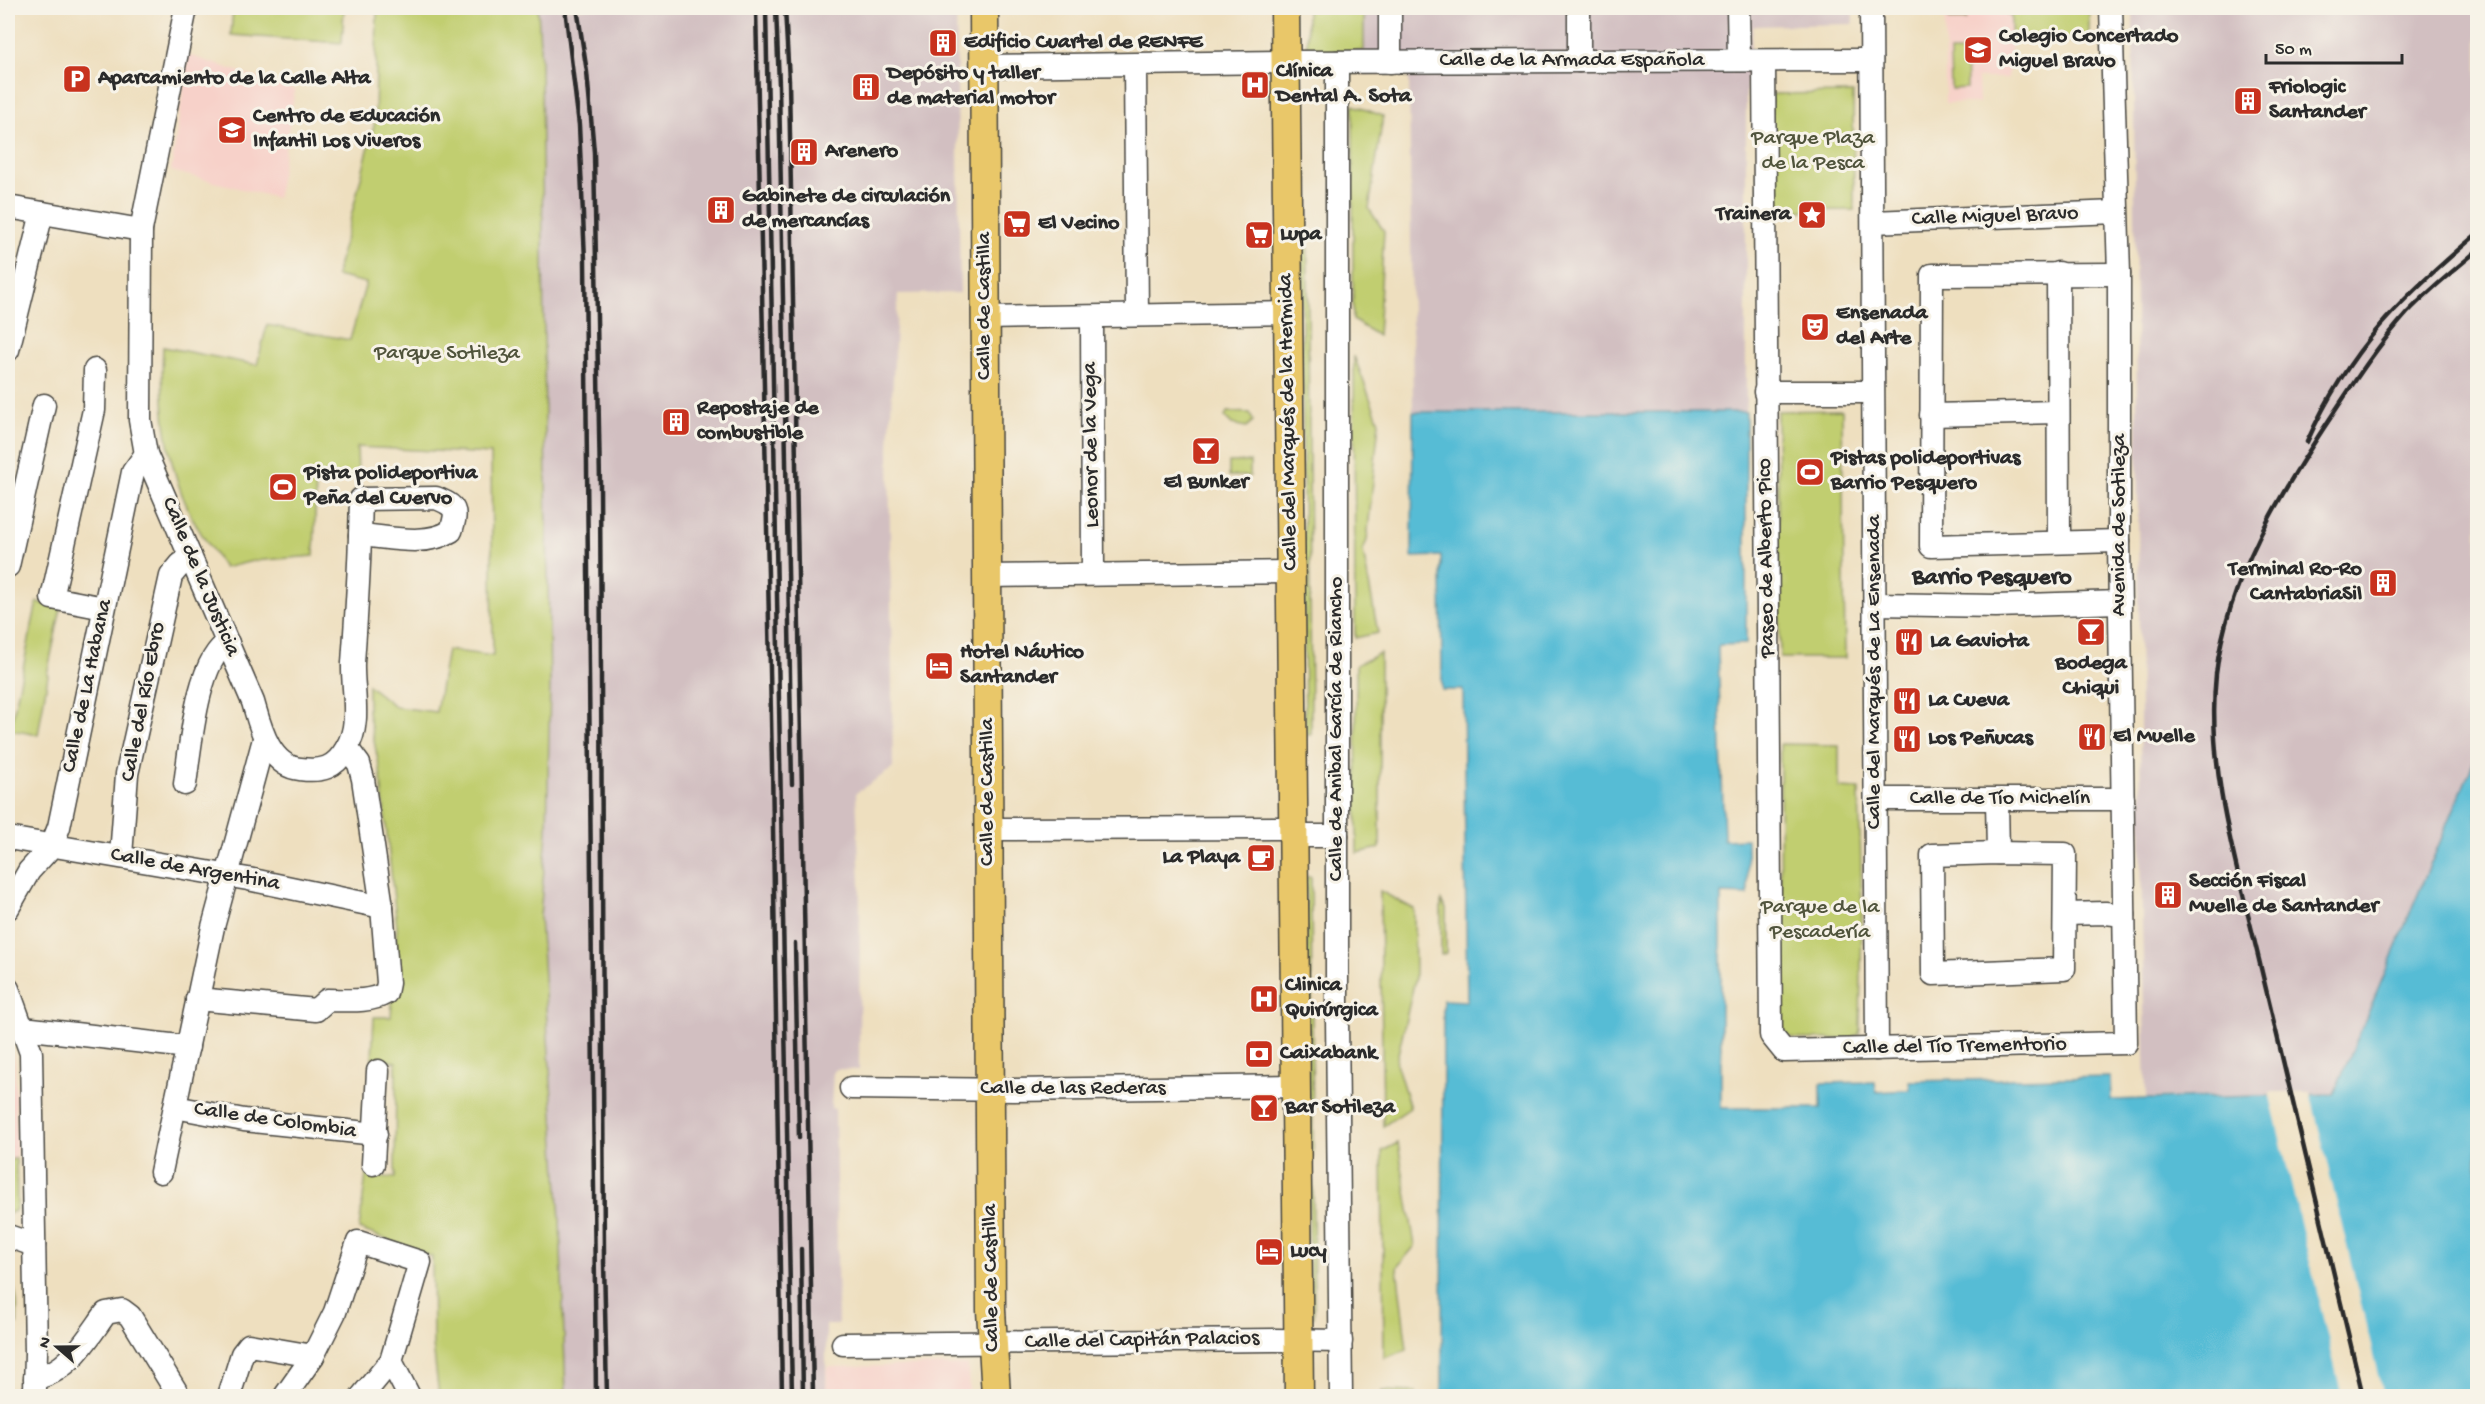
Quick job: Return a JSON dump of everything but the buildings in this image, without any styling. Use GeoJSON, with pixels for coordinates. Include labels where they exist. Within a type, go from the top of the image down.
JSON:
{"type":"FeatureCollection","features":[{"type":"Feature","properties":{"kind":"main road","name":"Calle de Castilla"},"geometry":{"type":"LineString","coordinates":[[984,8],[992,1343],[996,1396]]}},
{"type":"Feature","properties":{"kind":"main road","name":"Calle del Marqués de la Hermida"},"geometry":{"type":"LineString","coordinates":[[1285,8],[1288,313],[1277,572],[1293,832],[1299,1394]]}},
{"type":"Feature","properties":{"kind":"street","name":"Calle de la Justicia"},"geometry":{"type":"LineString","coordinates":[[186,8],[141,230],[140,420],[146,454],[253,702],[264,740],[276,756],[295,769],[305,770],[333,766],[347,748]]}},
{"type":"Feature","properties":{"kind":"street"},"geometry":{"type":"LineString","coordinates":[[1390,8],[1390,62]]}},
{"type":"Feature","properties":{"kind":"street"},"geometry":{"type":"LineString","coordinates":[[1579,8],[1579,61]]}},
{"type":"Feature","properties":{"kind":"street"},"geometry":{"type":"LineString","coordinates":[[1738,8],[1739,60]]}},
{"type":"Feature","properties":{"kind":"street","name":"Calle del Marqués de La Ensenada"},"geometry":{"type":"LineString","coordinates":[[1871,8],[1877,1049]]}},
{"type":"Feature","properties":{"kind":"street","name":"Avenida de Sotileza"},"geometry":{"type":"LineString","coordinates":[[2111,8],[2119,274],[2119,541],[2126,1043]]}},
{"type":"Feature","properties":{"kind":"street","name":"Calle de la Armada Española"},"geometry":{"type":"LineString","coordinates":[[984,66],[1285,62],[1871,60]]}},
{"type":"Feature","properties":{"kind":"street","name":"Paseo de Alberto Pico"},"geometry":{"type":"LineString","coordinates":[[1764,61],[1771,1035],[1784,1051]]}},
{"type":"Feature","properties":{"kind":"street","name":"Calle de Anibal García de Riancho"},"geometry":{"type":"LineString","coordinates":[[1336,62],[1337,836],[1341,1396]]}},
{"type":"Feature","properties":{"kind":"street"},"geometry":{"type":"LineString","coordinates":[[1135,65],[1137,315]]}},
{"type":"Feature","properties":{"kind":"street"},"geometry":{"type":"LineString","coordinates":[[8,207],[141,230]]}},
{"type":"Feature","properties":{"kind":"street","name":"Calle Miguel Bravo"},"geometry":{"type":"LineString","coordinates":[[1873,222],[2116,212]]}},
{"type":"Feature","properties":{"kind":"street"},"geometry":{"type":"LineString","coordinates":[[8,350],[42,213]]}},
{"type":"Feature","properties":{"kind":"street"},"geometry":{"type":"LineString","coordinates":[[2058,273],[2059,542]]}},
{"type":"Feature","properties":{"kind":"street"},"geometry":{"type":"LineString","coordinates":[[2119,274],[1932,275],[1931,546],[2119,541]]}},
{"type":"Feature","properties":{"kind":"street"},"geometry":{"type":"LineString","coordinates":[[986,318],[1288,313]]}},
{"type":"Feature","properties":{"kind":"street","name":"Leonor de la Vega"},"geometry":{"type":"LineString","coordinates":[[1092,317],[1093,574]]}},
{"type":"Feature","properties":{"kind":"street"},"geometry":{"type":"LineString","coordinates":[[95,370],[94,410],[52,598],[104,608]]}},
{"type":"Feature","properties":{"kind":"street"},"geometry":{"type":"LineString","coordinates":[[1765,392],[1872,392]]}},
{"type":"Feature","properties":{"kind":"street"},"geometry":{"type":"LineString","coordinates":[[8,566],[45,405]]}},
{"type":"Feature","properties":{"kind":"street"},"geometry":{"type":"LineString","coordinates":[[1932,415],[2058,412]]}},
{"type":"Feature","properties":{"kind":"street","name":"Calle de La Habana"},"geometry":{"type":"LineString","coordinates":[[8,908],[29,871],[51,847],[59,827],[133,472],[146,454]]}},
{"type":"Feature","properties":{"kind":"street"},"geometry":{"type":"LineString","coordinates":[[197,999],[316,1010],[327,1000],[377,998],[386,993],[388,983],[382,907],[363,779],[359,764],[347,748],[355,714],[353,667],[360,535]]}},
{"type":"Feature","properties":{"kind":"street","name":"Calle del Río Ebro"},"geometry":{"type":"LineString","coordinates":[[121,856],[127,774],[171,576],[181,564],[190,559]]}},
{"type":"Feature","properties":{"kind":"street"},"geometry":{"type":"LineString","coordinates":[[986,576],[1277,572]]}},
{"type":"Feature","properties":{"kind":"street"},"geometry":{"type":"LineString","coordinates":[[1875,604],[1996,606],[2120,602]]}},
{"type":"Feature","properties":{"kind":"street"},"geometry":{"type":"LineString","coordinates":[[185,784],[196,712],[208,668],[219,648],[228,643]]}},
{"type":"Feature","properties":{"kind":"street","name":"Calle de Colombia"},"geometry":{"type":"LineString","coordinates":[[161,1172],[197,999],[264,740]]}},
{"type":"Feature","properties":{"kind":"street","name":"Calle de Tío Michelín"},"geometry":{"type":"LineString","coordinates":[[1877,799],[1997,801],[2123,799]]}},
{"type":"Feature","properties":{"kind":"street"},"geometry":{"type":"LineString","coordinates":[[1997,801],[1998,853]]}},
{"type":"Feature","properties":{"kind":"street"},"geometry":{"type":"LineString","coordinates":[[989,829],[1293,832],[1337,836]]}},
{"type":"Feature","properties":{"kind":"street","name":"Calle de Argentina"},"geometry":{"type":"LineString","coordinates":[[8,838],[51,847],[121,856],[382,907]]}},
{"type":"Feature","properties":{"kind":"street"},"geometry":{"type":"LineString","coordinates":[[1998,853],[2065,854],[2064,969],[1933,974],[1932,855],[1998,853]]}},
{"type":"Feature","properties":{"kind":"street"},"geometry":{"type":"LineString","coordinates":[[2065,914],[2124,915]]}},
{"type":"Feature","properties":{"kind":"street"},"geometry":{"type":"LineString","coordinates":[[8,989],[31,1053],[39,1390]]}},
{"type":"Feature","properties":{"kind":"street"},"geometry":{"type":"LineString","coordinates":[[23,1028],[188,1047]]}},
{"type":"Feature","properties":{"kind":"street","name":"Calle del Tío Trementorio"},"geometry":{"type":"LineString","coordinates":[[1784,1051],[2126,1043]]}},
{"type":"Feature","properties":{"kind":"street","name":"Calle de Colombia"},"geometry":{"type":"LineString","coordinates":[[374,1164],[378,1071]]}},
{"type":"Feature","properties":{"kind":"street","name":"Calle de las Rederas"},"geometry":{"type":"LineString","coordinates":[[851,1088],[991,1090],[1295,1086]]}},
{"type":"Feature","properties":{"kind":"street","name":"Calle de Colombia"},"geometry":{"type":"LineString","coordinates":[[175,1107],[244,1120],[376,1134]]}},
{"type":"Feature","properties":{"kind":"street"},"geometry":{"type":"LineString","coordinates":[[8,1236],[34,1245]]}},
{"type":"Feature","properties":{"kind":"street"},"geometry":{"type":"LineString","coordinates":[[285,1396],[313,1356],[335,1312],[358,1242],[420,1263],[391,1361],[362,1396]]}},
{"type":"Feature","properties":{"kind":"street"},"geometry":{"type":"LineString","coordinates":[[39,1390],[47,1376],[61,1368],[86,1341],[106,1313],[122,1310],[130,1316],[179,1396]]}},
{"type":"Feature","properties":{"kind":"street"},"geometry":{"type":"LineString","coordinates":[[1298,1340],[1341,1341]]}},
{"type":"Feature","properties":{"kind":"street","name":"Calle del Capitán Palacios"},"geometry":{"type":"LineString","coordinates":[[843,1344],[1298,1340]]}},
{"type":"Feature","properties":{"kind":"street"},"geometry":{"type":"LineString","coordinates":[[229,1396],[242,1354],[249,1345],[313,1356]]}},
{"type":"Feature","properties":{"kind":"street"},"geometry":{"type":"LineString","coordinates":[[391,1361],[409,1396]]}},
{"type":"Feature","properties":{"kind":"shaded area"},"geometry":{"type":"Polygon","coordinates":[[[538,8],[956,8],[960,293],[898,294],[889,446],[893,768],[856,793],[860,883],[859,1070],[837,1069],[833,1072],[831,1108],[835,1109],[838,1325],[826,1325],[826,1396],[566,1396],[560,1220],[540,917],[547,832],[550,682],[541,65],[538,8]]]}},
{"type":"Feature","properties":{"kind":"shaded area"},"geometry":{"type":"Polygon","coordinates":[[[1364,8],[1853,8],[1853,24],[1753,26],[1746,93],[1746,412],[1413,412],[1409,73],[1364,74],[1364,8]]]}},
{"type":"Feature","properties":{"kind":"shaded area","name":"Colegio Concertado Miguel Bravo"},"geometry":{"type":"Polygon","coordinates":[[[1945,8],[2089,8],[2089,41],[2011,41],[2008,78],[1978,78],[1979,103],[1945,103],[1945,8]]]}},
{"type":"Feature","properties":{"kind":"shaded area"},"geometry":{"type":"Polygon","coordinates":[[[2133,8],[2477,8],[2477,754],[2334,1094],[2146,1098],[2142,918],[2133,8]]]}},
{"type":"Feature","properties":{"kind":"shaded area","name":"Centro de Educación Infantil Los Viveros"},"geometry":{"type":"Polygon","coordinates":[[[188,55],[295,90],[277,198],[171,171],[188,55]]]}},
{"type":"Feature","properties":{"kind":"shaded area"},"geometry":{"type":"Polygon","coordinates":[[[8,1039],[15,1063],[17,1204],[15,1211],[8,1214],[8,1039]]]}},
{"type":"Feature","properties":{"kind":"shaded area"},"geometry":{"type":"Polygon","coordinates":[[[968,1365],[969,1396],[826,1396],[827,1367],[968,1365]]]}},
{"type":"Feature","properties":{"kind":"green space"},"geometry":{"type":"Polygon","coordinates":[[[233,8],[344,8],[342,43],[231,35],[233,8]]]}},
{"type":"Feature","properties":{"kind":"green space","name":"Parque Sotileza"},"geometry":{"type":"Polygon","coordinates":[[[377,8],[538,8],[541,65],[550,682],[547,832],[540,917],[560,1220],[566,1396],[439,1396],[433,1345],[432,1257],[359,1229],[366,1175],[395,1178],[396,1062],[372,1059],[374,1017],[391,1017],[397,927],[380,770],[368,712],[368,685],[396,707],[436,712],[447,650],[493,656],[491,454],[357,447],[358,476],[316,475],[314,556],[253,561],[224,568],[200,532],[180,490],[166,429],[162,388],[163,347],[257,365],[267,325],[350,340],[366,283],[336,276],[375,122],[377,8]]]}},
{"type":"Feature","properties":{"kind":"green space"},"geometry":{"type":"Polygon","coordinates":[[[1307,8],[1364,8],[1364,51],[1307,51],[1307,8]]]}},
{"type":"Feature","properties":{"kind":"green space"},"geometry":{"type":"Polygon","coordinates":[[[1949,8],[1966,8],[1966,20],[1949,20],[1949,8]]]}},
{"type":"Feature","properties":{"kind":"green space"},"geometry":{"type":"Polygon","coordinates":[[[2008,8],[2089,8],[2089,41],[2011,41],[2011,15],[2007,15],[2008,8]]]}},
{"type":"Feature","properties":{"kind":"green space"},"geometry":{"type":"Polygon","coordinates":[[[1950,52],[1966,52],[1967,88],[1951,89],[1950,52]]]}},
{"type":"Feature","properties":{"kind":"green space","name":"Parque Plaza de la Pesca"},"geometry":{"type":"Polygon","coordinates":[[[1853,93],[1854,210],[1772,211],[1771,94],[1853,93]]]}},
{"type":"Feature","properties":{"kind":"green space"},"geometry":{"type":"Polygon","coordinates":[[[1353,105],[1383,116],[1369,209],[1384,231],[1378,336],[1353,320],[1353,105]]]}},
{"type":"Feature","properties":{"kind":"green space"},"geometry":{"type":"Polygon","coordinates":[[[1301,173],[1307,173],[1311,735],[1305,735],[1301,173]]]}},
{"type":"Feature","properties":{"kind":"green space"},"geometry":{"type":"Polygon","coordinates":[[[1354,356],[1379,422],[1367,540],[1363,551],[1378,633],[1355,638],[1354,356]]]}},
{"type":"Feature","properties":{"kind":"green space"},"geometry":{"type":"Polygon","coordinates":[[[1842,410],[1845,658],[1780,658],[1777,411],[1842,410]]]}},
{"type":"Feature","properties":{"kind":"green space"},"geometry":{"type":"Polygon","coordinates":[[[1227,412],[1250,413],[1253,421],[1246,427],[1232,424],[1225,417],[1227,412]]]}},
{"type":"Feature","properties":{"kind":"green space"},"geometry":{"type":"Polygon","coordinates":[[[1229,462],[1250,462],[1250,476],[1229,476],[1229,462]]]}},
{"type":"Feature","properties":{"kind":"green space"},"geometry":{"type":"Polygon","coordinates":[[[37,602],[61,608],[47,674],[38,735],[10,730],[37,602]]]}},
{"type":"Feature","properties":{"kind":"green space"},"geometry":{"type":"Polygon","coordinates":[[[1380,653],[1380,848],[1357,853],[1356,665],[1380,653]]]}},
{"type":"Feature","properties":{"kind":"green space","name":"Parque de la Pescadería"},"geometry":{"type":"Polygon","coordinates":[[[1780,744],[1839,745],[1839,788],[1859,789],[1862,911],[1860,1028],[1859,1034],[1851,1039],[1794,1039],[1788,1036],[1781,1026],[1780,744]]]}},
{"type":"Feature","properties":{"kind":"green space"},"geometry":{"type":"Polygon","coordinates":[[[1306,877],[1311,877],[1314,1317],[1310,1317],[1306,877]]]}},
{"type":"Feature","properties":{"kind":"green space"},"geometry":{"type":"Polygon","coordinates":[[[1380,891],[1414,909],[1415,979],[1396,1063],[1410,1108],[1383,1126],[1380,891]]]}},
{"type":"Feature","properties":{"kind":"green space"},"geometry":{"type":"Polygon","coordinates":[[[1441,901],[1446,909],[1446,953],[1441,955],[1441,901]]]}},
{"type":"Feature","properties":{"kind":"green space"},"geometry":{"type":"Polygon","coordinates":[[[1398,1143],[1415,1246],[1397,1267],[1407,1350],[1384,1358],[1382,1151],[1398,1143]]]}},
{"type":"Feature","properties":{"kind":"green space"},"geometry":{"type":"Polygon","coordinates":[[[12,1159],[16,1159],[17,1204],[15,1211],[8,1214],[8,1166],[12,1159]]]}},
{"type":"Feature","properties":{"kind":"green space"},"geometry":{"type":"Polygon","coordinates":[[[8,1277],[16,1293],[17,1325],[8,1296],[8,1277]]]}},
{"type":"Feature","properties":{"kind":"green space"},"geometry":{"type":"Polygon","coordinates":[[[1382,1391],[1416,1392],[1415,1396],[1383,1396],[1382,1391]]]}},
{"type":"Feature","properties":{"kind":"water"},"geometry":{"type":"Polygon","coordinates":[[[1413,412],[1746,412],[1746,644],[1719,645],[1718,649],[1724,840],[1747,839],[1748,895],[1721,894],[1721,1108],[1821,1108],[1821,1083],[1875,1082],[1876,1092],[1910,1090],[1909,1081],[2110,1077],[2111,1100],[2334,1094],[2477,754],[2477,1396],[1442,1396],[1443,1000],[1467,1001],[1463,690],[1442,690],[1441,556],[1412,557],[1413,412]]]}},
{"type":"Feature","properties":{"kind":"pier"},"geometry":{"type":"Polygon","coordinates":[[[2269,1092],[2310,1092],[2383,1396],[2342,1396],[2269,1092]]]}},
{"type":"Feature","properties":{"kind":"railway"},"geometry":{"type":"LineString","coordinates":[[565,8],[579,125],[585,260],[596,1396]]}},
{"type":"Feature","properties":{"kind":"railway"},"geometry":{"type":"LineString","coordinates":[[577,8],[587,72],[594,152],[600,483],[604,1261],[607,1396]]}},
{"type":"Feature","properties":{"kind":"railway"},"geometry":{"type":"LineString","coordinates":[[756,8],[772,764],[782,1396]]}},
{"type":"Feature","properties":{"kind":"railway"},"geometry":{"type":"LineString","coordinates":[[766,8],[792,1396]]}},
{"type":"Feature","properties":{"kind":"railway"},"geometry":{"type":"LineString","coordinates":[[776,8],[792,784]]}},
{"type":"Feature","properties":{"kind":"railway"},"geometry":{"type":"LineString","coordinates":[[785,8],[789,81],[813,1396]]}},
{"type":"Feature","properties":{"kind":"railway"},"geometry":{"type":"LineString","coordinates":[[2307,442],[2341,379],[2379,327],[2425,280],[2478,233]]}},
{"type":"Feature","properties":{"kind":"railway"},"geometry":{"type":"LineString","coordinates":[[2363,1396],[2226,820],[2216,747],[2214,710],[2216,674],[2222,639],[2244,571],[2294,474],[2377,349],[2424,296],[2478,250]]}},
{"type":"Feature","properties":{"kind":"railway"},"geometry":{"type":"LineString","coordinates":[[795,943],[799,1138]]}},
{"type":"Feature","properties":{"kind":"railway"},"geometry":{"type":"LineString","coordinates":[[801,1249],[803,1396]]}},
{"type":"Feature","properties":{"kind":"place","name":"Edificio Cuartel de RENFE"},"geometry":{"type":"Point","coordinates":[943,43]}},
{"type":"Feature","properties":{"kind":"place","name":"Colegio Concertado Miguel Bravo"},"geometry":{"type":"Point","coordinates":[1978,50]}},
{"type":"Feature","properties":{"kind":"place","name":"Aparcamiento de la Calle Alta"},"geometry":{"type":"Point","coordinates":[77,79]}},
{"type":"Feature","properties":{"kind":"place","name":"Clínica Dental A. Sota"},"geometry":{"type":"Point","coordinates":[1255,85]}},
{"type":"Feature","properties":{"kind":"place","name":"Depósito y taller de material motor"},"geometry":{"type":"Point","coordinates":[866,87]}},
{"type":"Feature","properties":{"kind":"place","name":"Friologic Santander"},"geometry":{"type":"Point","coordinates":[2248,101]}},
{"type":"Feature","properties":{"kind":"place","name":"Centro de Educación Infantil Los Viveros"},"geometry":{"type":"Point","coordinates":[232,130]}},
{"type":"Feature","properties":{"kind":"place","name":"Arenero"},"geometry":{"type":"Point","coordinates":[804,152]}},
{"type":"Feature","properties":{"kind":"place","name":"Gabinete de circulación de mercancías"},"geometry":{"type":"Point","coordinates":[721,210]}},
{"type":"Feature","properties":{"kind":"place","name":"Trainera"},"geometry":{"type":"Point","coordinates":[1812,215]}},
{"type":"Feature","properties":{"kind":"place","name":"El Vecino"},"geometry":{"type":"Point","coordinates":[1017,224]}},
{"type":"Feature","properties":{"kind":"place","name":"Lupa"},"geometry":{"type":"Point","coordinates":[1259,235]}},
{"type":"Feature","properties":{"kind":"place","name":"Ensenada del Arte"},"geometry":{"type":"Point","coordinates":[1815,327]}},
{"type":"Feature","properties":{"kind":"place","name":"Repostaje de combustible"},"geometry":{"type":"Point","coordinates":[676,422]}},
{"type":"Feature","properties":{"kind":"place","name":"El Bunker"},"geometry":{"type":"Point","coordinates":[1206,451]}},
{"type":"Feature","properties":{"kind":"place","name":"Pistas polideportivas Barrio Pesquero"},"geometry":{"type":"Point","coordinates":[1810,472]}},
{"type":"Feature","properties":{"kind":"place","name":"Pista polideportiva Peña del Cuervo"},"geometry":{"type":"Point","coordinates":[283,487]}},
{"type":"Feature","properties":{"kind":"place","name":"Terminal Ro-Ro CantabriaSil"},"geometry":{"type":"Point","coordinates":[2383,583]}},
{"type":"Feature","properties":{"kind":"place","name":"Bodega Chiqui"},"geometry":{"type":"Point","coordinates":[2091,632]}},
{"type":"Feature","properties":{"kind":"place","name":"La Gaviota"},"geometry":{"type":"Point","coordinates":[1909,642]}},
{"type":"Feature","properties":{"kind":"place","name":"Hotel Náutico Santander"},"geometry":{"type":"Point","coordinates":[939,666]}},
{"type":"Feature","properties":{"kind":"place","name":"La Cueva"},"geometry":{"type":"Point","coordinates":[1907,701]}},
{"type":"Feature","properties":{"kind":"place","name":"El Muelle"},"geometry":{"type":"Point","coordinates":[2092,737]}},
{"type":"Feature","properties":{"kind":"place","name":"Los Peñucas"},"geometry":{"type":"Point","coordinates":[1907,739]}},
{"type":"Feature","properties":{"kind":"place","name":"La Playa"},"geometry":{"type":"Point","coordinates":[1261,858]}},
{"type":"Feature","properties":{"kind":"place","name":"Sección Fiscal Muelle de Santander"},"geometry":{"type":"Point","coordinates":[2168,895]}},
{"type":"Feature","properties":{"kind":"place","name":"Clinica Quirúrgica"},"geometry":{"type":"Point","coordinates":[1264,999]}},
{"type":"Feature","properties":{"kind":"place","name":"Caixabank"},"geometry":{"type":"Point","coordinates":[1259,1054]}},
{"type":"Feature","properties":{"kind":"place","name":"Bar Sotileza"},"geometry":{"type":"Point","coordinates":[1264,1108]}},
{"type":"Feature","properties":{"kind":"place","name":"Lucy"},"geometry":{"type":"Point","coordinates":[1269,1252]}},
{"type":"Feature","properties":{"kind":"district","name":"Barrio Pesquero"},"geometry":{"type":"Point","coordinates":[1992,578]}}]}
